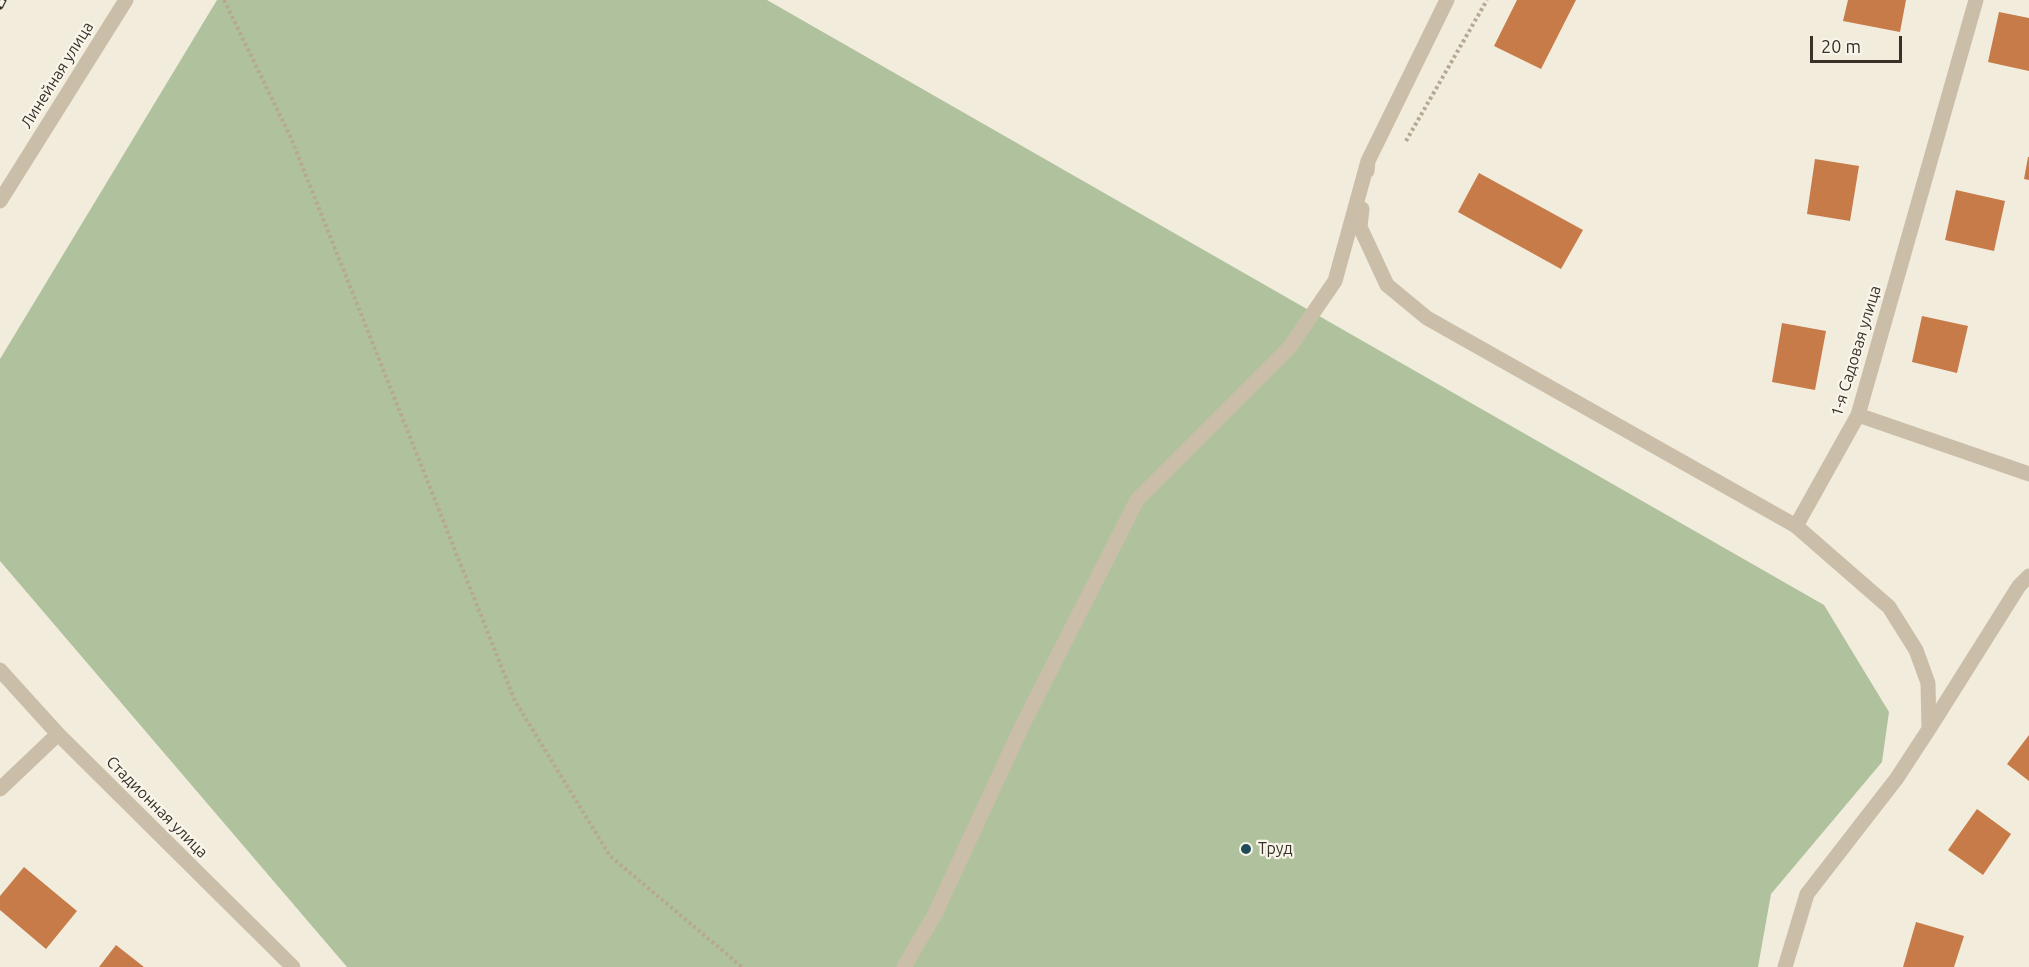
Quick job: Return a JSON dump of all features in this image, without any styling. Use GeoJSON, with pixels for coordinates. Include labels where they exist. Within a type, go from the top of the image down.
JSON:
{"type":"FeatureCollection","features":[{"type":"Feature","properties":{"kind":"street","name":"Линейная улица"},"geometry":{"type":"LineString","coordinates":[[0,201],[126,0]]}},
{"type":"Feature","properties":{"kind":"street"},"geometry":{"type":"LineString","coordinates":[[904,967],[935,914],[1022,726],[1137,500],[1289,348],[1335,281],[1368,161],[1447,0]]}},
{"type":"Feature","properties":{"kind":"street","name":"1-я Садовая улица"},"geometry":{"type":"LineString","coordinates":[[1796,526],[1858,415],[1976,0]]}},
{"type":"Feature","properties":{"kind":"street"},"geometry":{"type":"LineString","coordinates":[[1368,161],[1360,227],[1387,285],[1427,318],[1796,526],[1889,607],[1916,650],[1928,682],[1929,729]]}},
{"type":"Feature","properties":{"kind":"street"},"geometry":{"type":"LineString","coordinates":[[1858,415],[2029,474]]}},
{"type":"Feature","properties":{"kind":"street"},"geometry":{"type":"LineString","coordinates":[[1785,967],[1807,894],[1897,778],[2019,586],[2029,576]]}},
{"type":"Feature","properties":{"kind":"street","name":"Стадионная улица"},"geometry":{"type":"LineString","coordinates":[[0,670],[58,734],[292,967]]}},
{"type":"Feature","properties":{"kind":"street"},"geometry":{"type":"LineString","coordinates":[[0,789],[58,734]]}},
{"type":"Feature","properties":{"kind":"path"},"geometry":{"type":"LineString","coordinates":[[224,0],[291,138],[515,701],[610,856],[742,967]]}},
{"type":"Feature","properties":{"kind":"path"},"geometry":{"type":"LineString","coordinates":[[1405,143],[1487,0]]}},
{"type":"Feature","properties":{"kind":"green space"},"geometry":{"type":"Polygon","coordinates":[[[217,0],[767,0],[1824,605],[1889,712],[1882,762],[1771,894],[1758,967],[347,967],[0,561],[0,359],[217,0]]]}},
{"type":"Feature","properties":{"kind":"building"},"geometry":{"type":"Polygon","coordinates":[[[1517,0],[1576,0],[1541,69],[1494,46],[1517,0]]]}},
{"type":"Feature","properties":{"kind":"building"},"geometry":{"type":"Polygon","coordinates":[[[1848,0],[1906,0],[1900,32],[1843,21],[1848,0]]]}},
{"type":"Feature","properties":{"kind":"building"},"geometry":{"type":"Polygon","coordinates":[[[1999,12],[2029,18],[2029,71],[1988,62],[1999,12]]]}},
{"type":"Feature","properties":{"kind":"building"},"geometry":{"type":"Polygon","coordinates":[[[2029,157],[2029,180],[2024,179],[2029,157]]]}},
{"type":"Feature","properties":{"kind":"building"},"geometry":{"type":"Polygon","coordinates":[[[1815,159],[1859,166],[1850,221],[1807,214],[1815,159]]]}},
{"type":"Feature","properties":{"kind":"building"},"geometry":{"type":"Polygon","coordinates":[[[1479,173],[1583,230],[1561,269],[1458,212],[1479,173]]]}},
{"type":"Feature","properties":{"kind":"building"},"geometry":{"type":"Polygon","coordinates":[[[1956,190],[2005,201],[1994,251],[1945,240],[1956,190]]]}},
{"type":"Feature","properties":{"kind":"building"},"geometry":{"type":"Polygon","coordinates":[[[1922,316],[1968,326],[1957,373],[1912,362],[1922,316]]]}},
{"type":"Feature","properties":{"kind":"building"},"geometry":{"type":"Polygon","coordinates":[[[1782,323],[1826,331],[1815,390],[1772,382],[1782,323]]]}},
{"type":"Feature","properties":{"kind":"building"},"geometry":{"type":"Polygon","coordinates":[[[2029,735],[2029,781],[2007,764],[2029,735]]]}},
{"type":"Feature","properties":{"kind":"building"},"geometry":{"type":"Polygon","coordinates":[[[1977,809],[2011,834],[1983,875],[1948,850],[1977,809]]]}},
{"type":"Feature","properties":{"kind":"building"},"geometry":{"type":"Polygon","coordinates":[[[24,867],[77,911],[46,949],[0,910],[0,896],[24,867]]]}},
{"type":"Feature","properties":{"kind":"building"},"geometry":{"type":"Polygon","coordinates":[[[1916,922],[1964,936],[1954,967],[1903,967],[1916,922]]]}},
{"type":"Feature","properties":{"kind":"building"},"geometry":{"type":"Polygon","coordinates":[[[116,945],[144,967],[99,967],[116,945]]]}},
{"type":"Feature","properties":{"kind":"railway"},"geometry":{"type":"LineString","coordinates":[[0,6],[3,0]]}},
{"type":"Feature","properties":{"kind":"place","name":"Труд"},"geometry":{"type":"Point","coordinates":[1246,849]}}]}
